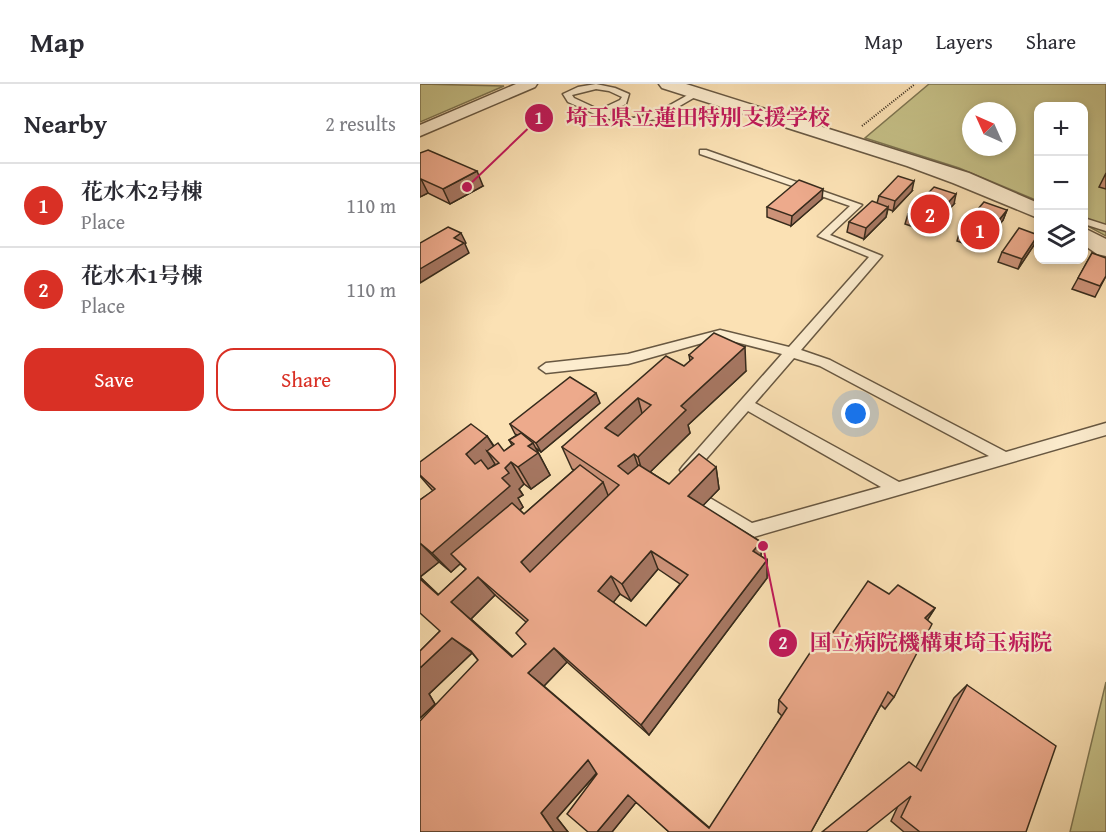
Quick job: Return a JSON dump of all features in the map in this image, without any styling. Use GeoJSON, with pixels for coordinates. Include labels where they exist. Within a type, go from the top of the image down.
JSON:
{"type":"FeatureCollection","features":[{"type":"Feature","properties":{"kind":"street"},"geometry":{"type":"LineString","coordinates":[[420,131],[529,84]]}},
{"type":"Feature","properties":{"kind":"street"},"geometry":{"type":"LineString","coordinates":[[668,84],[961,178],[1036,210]]}},
{"type":"Feature","properties":{"kind":"street"},"geometry":{"type":"LineString","coordinates":[[1088,238],[1106,249]]}},
{"type":"Feature","properties":{"kind":"lane"},"geometry":{"type":"LineString","coordinates":[[606,115],[606,110],[623,102],[626,96],[595,85],[583,86],[567,94],[571,100],[606,115],[628,122],[646,120],[698,93]]}},
{"type":"Feature","properties":{"kind":"lane"},"geometry":{"type":"LineString","coordinates":[[703,152],[857,205],[823,236],[876,256],[678,481],[750,531],[1106,429]]}},
{"type":"Feature","properties":{"kind":"lane"},"geometry":{"type":"LineString","coordinates":[[1088,223],[1106,228]]}},
{"type":"Feature","properties":{"kind":"lane"},"geometry":{"type":"LineString","coordinates":[[546,368],[628,359],[720,334],[792,352],[825,363],[1005,458]]}},
{"type":"Feature","properties":{"kind":"lane"},"geometry":{"type":"LineString","coordinates":[[746,404],[898,489]]}},
{"type":"Feature","properties":{"kind":"path"},"geometry":{"type":"LineString","coordinates":[[846,140],[915,84]]}},
{"type":"Feature","properties":{"kind":"shaded area"},"geometry":{"type":"Polygon","coordinates":[[[420,84],[504,86],[420,122],[420,84]]]}},
{"type":"Feature","properties":{"kind":"shaded area"},"geometry":{"type":"Polygon","coordinates":[[[929,84],[1106,84],[1106,236],[1088,226],[1088,102],[1034,102],[1034,199],[959,168],[865,138],[929,84]]]}},
{"type":"Feature","properties":{"kind":"shaded area"},"geometry":{"type":"Polygon","coordinates":[[[1106,682],[1106,832],[1070,832],[1106,682]]]}},
{"type":"Feature","properties":{"kind":"building"},"geometry":{"type":"Polygon","coordinates":[[[428,150],[477,171],[443,189],[420,179],[420,153],[428,150]]]}},
{"type":"Feature","properties":{"kind":"building"},"geometry":{"type":"Polygon","coordinates":[[[898,176],[914,181],[895,201],[879,196],[898,176]]]}},
{"type":"Feature","properties":{"kind":"building"},"geometry":{"type":"Polygon","coordinates":[[[799,180],[823,189],[792,216],[767,207],[799,180]]]}},
{"type":"Feature","properties":{"kind":"building"},"geometry":{"type":"Polygon","coordinates":[[[934,187],[956,194],[930,222],[908,214],[934,187]]]}},
{"type":"Feature","properties":{"kind":"building"},"geometry":{"type":"Polygon","coordinates":[[[872,201],[888,207],[866,228],[849,222],[872,201]]]}},
{"type":"Feature","properties":{"kind":"building"},"geometry":{"type":"Polygon","coordinates":[[[984,202],[1007,210],[984,239],[960,230],[984,202]]]}},
{"type":"Feature","properties":{"kind":"building"},"geometry":{"type":"Polygon","coordinates":[[[448,227],[461,233],[454,238],[464,243],[420,269],[420,243],[448,227]]]}},
{"type":"Feature","properties":{"kind":"building"},"geometry":{"type":"Polygon","coordinates":[[[1019,228],[1034,234],[1034,241],[1022,259],[1002,252],[1019,228]]]}},
{"type":"Feature","properties":{"kind":"building"},"geometry":{"type":"Polygon","coordinates":[[[1092,253],[1106,258],[1106,276],[1100,286],[1078,278],[1088,264],[1092,253]]]}},
{"type":"Feature","properties":{"kind":"building"},"geometry":{"type":"Polygon","coordinates":[[[714,333],[745,347],[681,406],[686,410],[638,457],[634,454],[618,466],[628,474],[639,465],[669,484],[699,454],[716,467],[688,496],[761,542],[753,551],[767,560],[641,725],[554,648],[528,673],[709,828],[787,708],[779,700],[817,642],[823,647],[868,581],[889,594],[898,585],[935,608],[925,618],[932,624],[894,697],[888,692],[811,832],[669,832],[628,795],[597,832],[588,832],[567,814],[597,774],[588,760],[541,813],[554,832],[420,832],[420,721],[478,660],[471,651],[452,638],[420,668],[420,651],[440,631],[420,613],[420,579],[438,595],[466,569],[451,554],[512,503],[524,514],[580,465],[603,482],[521,562],[530,572],[619,485],[562,447],[666,356],[684,366],[693,358],[689,355],[714,333]],[[638,398],[605,428],[618,436],[651,405],[638,398]],[[651,551],[622,584],[611,576],[598,591],[646,626],[688,575],[651,551]],[[478,577],[451,602],[512,657],[526,644],[516,633],[528,620],[478,577]]]}},
{"type":"Feature","properties":{"kind":"building"},"geometry":{"type":"Polygon","coordinates":[[[570,377],[596,393],[536,443],[510,424],[570,377]]]}},
{"type":"Feature","properties":{"kind":"building"},"geometry":{"type":"Polygon","coordinates":[[[471,424],[487,436],[466,454],[475,464],[481,460],[488,469],[499,463],[487,451],[498,443],[504,451],[514,444],[509,440],[521,433],[533,443],[528,446],[538,453],[518,467],[511,462],[505,468],[509,473],[502,478],[510,486],[432,553],[420,543],[420,500],[435,489],[420,475],[420,462],[471,424]]]}},
{"type":"Feature","properties":{"kind":"building"},"geometry":{"type":"Polygon","coordinates":[[[967,685],[1056,746],[1026,832],[920,832],[901,817],[911,796],[866,832],[822,832],[909,762],[921,771],[967,685]]]}},
{"type":"Feature","properties":{"kind":"place","name":"埼玉県立蓮田特別支援学校"},"geometry":{"type":"Point","coordinates":[467,187]}},
{"type":"Feature","properties":{"kind":"place","name":"花水木1号棟"},"geometry":{"type":"Point","coordinates":[930,214]}},
{"type":"Feature","properties":{"kind":"place","name":"花水木2号棟"},"geometry":{"type":"Point","coordinates":[980,230]}},
{"type":"Feature","properties":{"kind":"place","name":"国立病院機構東埼玉病院"},"geometry":{"type":"Point","coordinates":[763,546]}}]}
